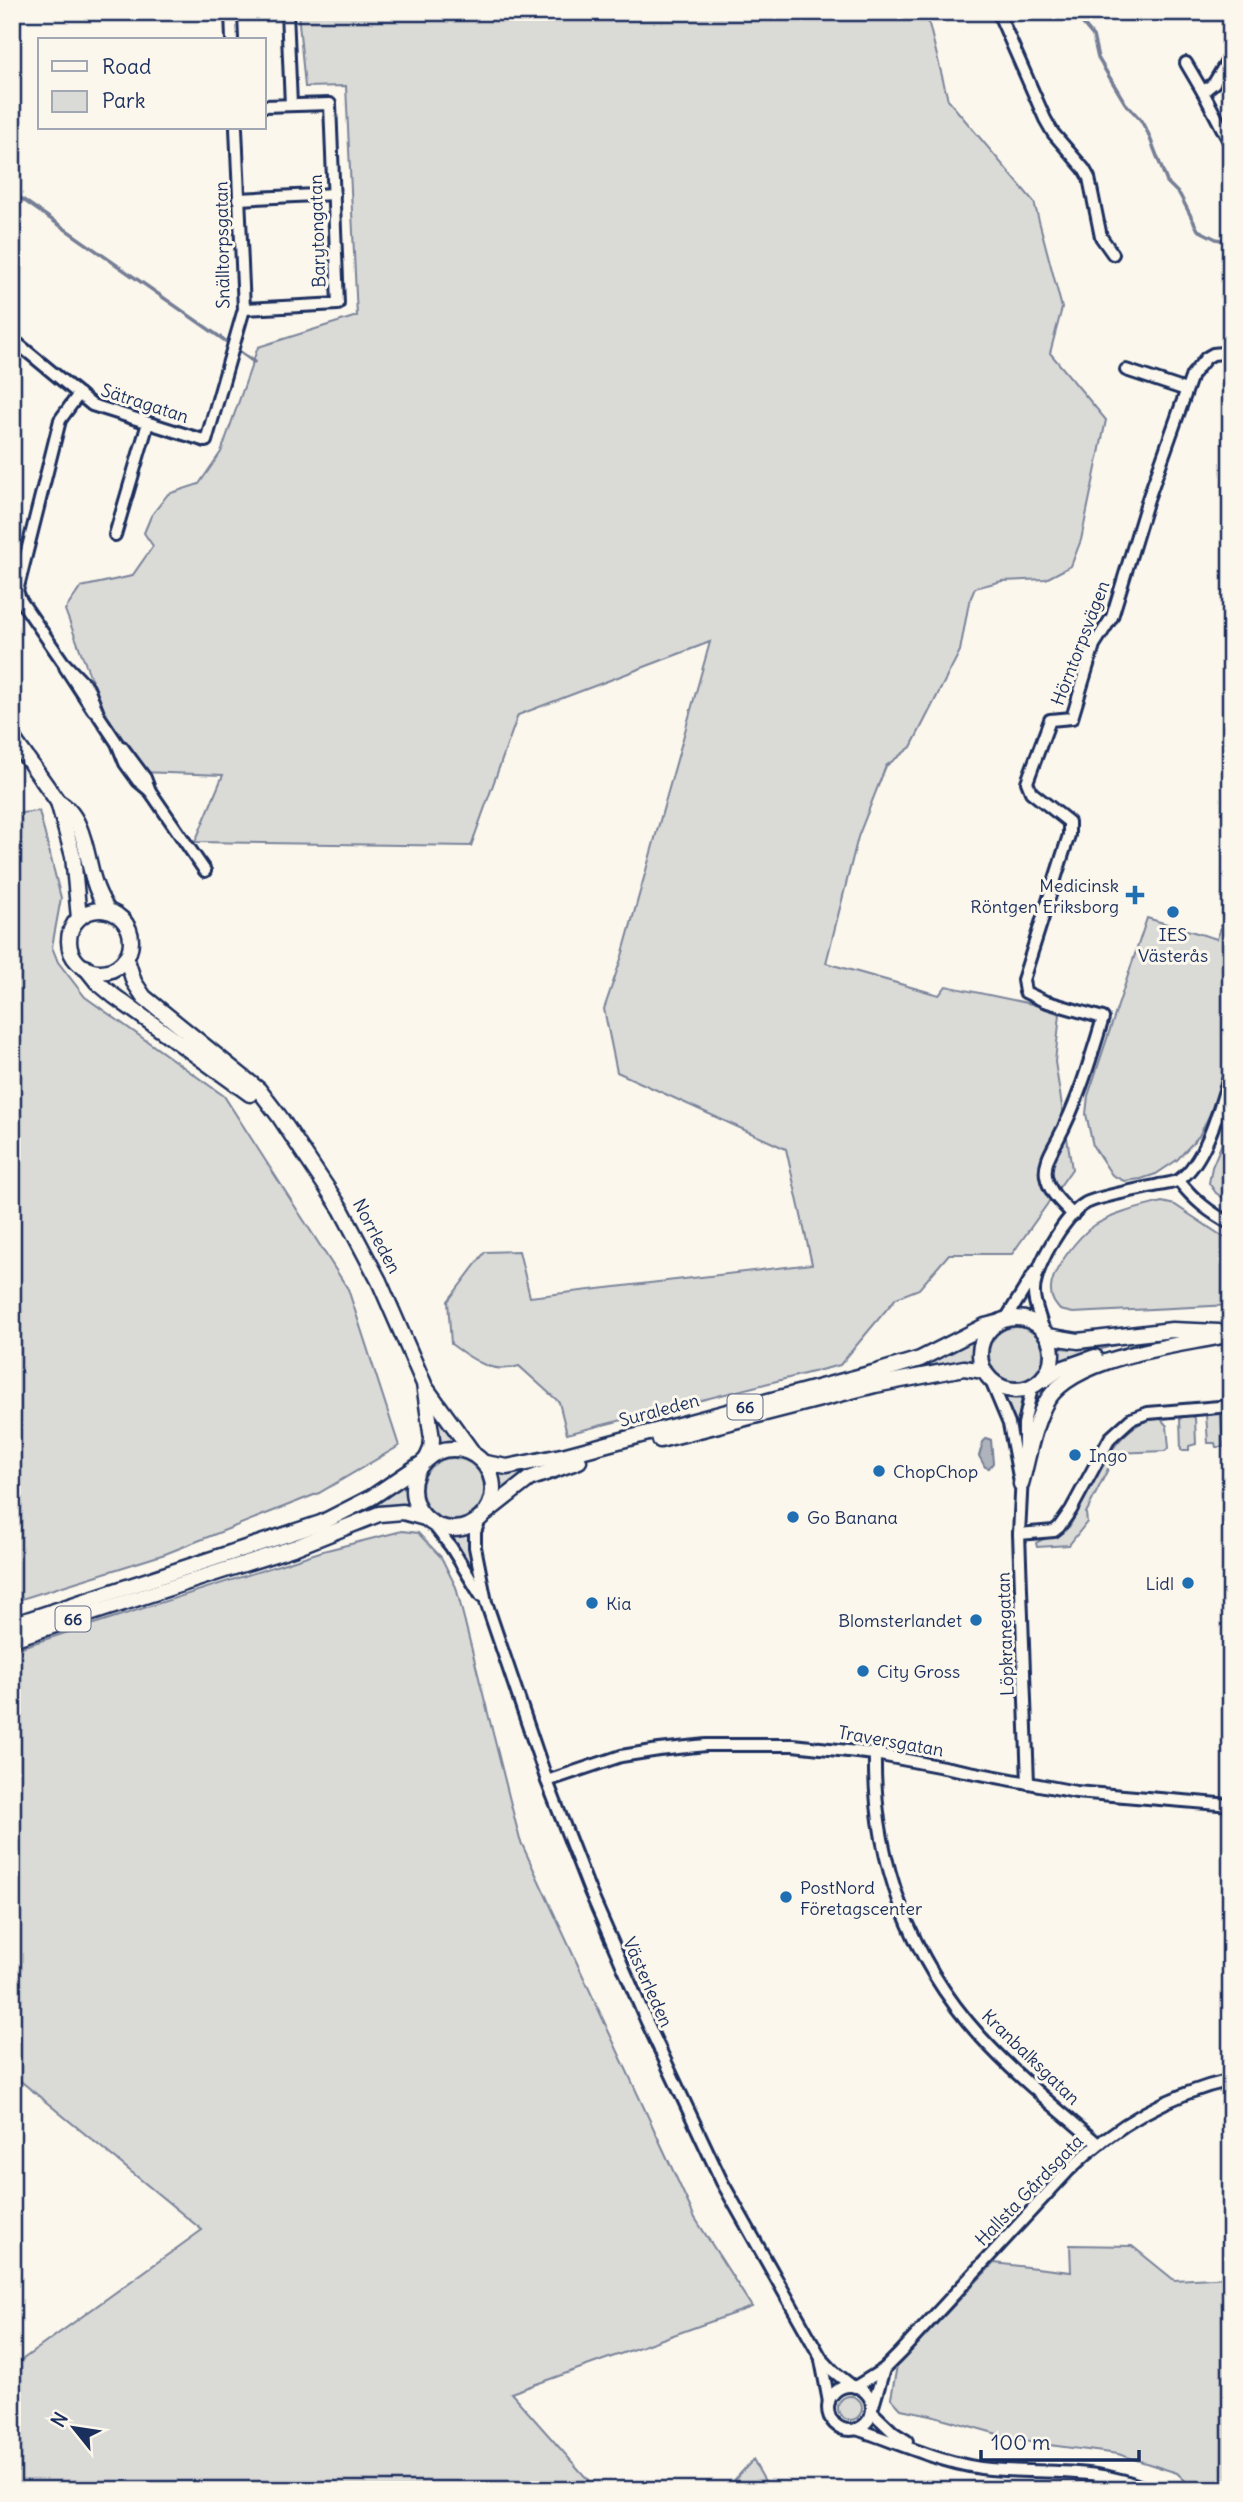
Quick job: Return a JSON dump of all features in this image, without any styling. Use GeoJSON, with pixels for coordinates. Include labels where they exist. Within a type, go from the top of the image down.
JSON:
{"type":"FeatureCollection","features":[{"type":"Feature","properties":{"kind":"main road"},"geometry":{"type":"LineString","coordinates":[[12,737],[58,802],[73,856],[79,918]]}},
{"type":"Feature","properties":{"kind":"main road"},"geometry":{"type":"LineString","coordinates":[[58,802],[67,807],[75,818],[94,882],[108,911]]}},
{"type":"Feature","properties":{"kind":"main road"},"geometry":{"type":"LineString","coordinates":[[93,911],[108,911],[119,916],[130,931],[131,943],[126,957],[115,968],[107,971],[92,970],[74,957],[70,944],[71,930],[79,918],[93,911]]}},
{"type":"Feature","properties":{"kind":"main road","name":"Norrleden"},"geometry":{"type":"LineString","coordinates":[[126,957],[134,982],[144,997],[259,1090],[279,1116],[341,1209],[389,1302],[424,1384],[473,1453]]}},
{"type":"Feature","properties":{"kind":"main road","name":"Norrleden"},"geometry":{"type":"LineString","coordinates":[[85,967],[97,982],[114,996],[279,1116]]}},
{"type":"Feature","properties":{"kind":"main road"},"geometry":{"type":"LineString","coordinates":[[988,1376],[980,1359],[982,1343],[986,1334],[1002,1321],[1027,1319],[1045,1332],[1078,1340],[1172,1330],[1231,1333]]}},
{"type":"Feature","properties":{"kind":"main road","name":"Suraleden"},"geometry":{"type":"LineString","coordinates":[[485,1464],[507,1467],[566,1455],[873,1373],[920,1359],[985,1326],[1002,1321]]}},
{"type":"Feature","properties":{"kind":"main road"},"geometry":{"type":"LineString","coordinates":[[1036,1385],[1047,1374],[1052,1362],[1053,1350],[1045,1332]]}},
{"type":"Feature","properties":{"kind":"main road"},"geometry":{"type":"LineString","coordinates":[[1036,1385],[1058,1370],[1111,1352],[1231,1333]]}},
{"type":"Feature","properties":{"kind":"main road"},"geometry":{"type":"LineString","coordinates":[[1021,1484],[1044,1406],[1051,1394],[1065,1382],[1095,1366],[1141,1351],[1231,1333]]}},
{"type":"Feature","properties":{"kind":"main road","name":"Suraleden"},"geometry":{"type":"LineString","coordinates":[[484,1515],[529,1479],[567,1464],[874,1385],[964,1368],[988,1376]]}},
{"type":"Feature","properties":{"kind":"main road","name":"66"},"geometry":{"type":"LineString","coordinates":[[988,1376],[1007,1390],[1017,1391],[1036,1385]]}},
{"type":"Feature","properties":{"kind":"main road","name":"Norrleden"},"geometry":{"type":"LineString","coordinates":[[424,1384],[432,1439],[424,1461]]}},
{"type":"Feature","properties":{"kind":"main road","name":"66"},"geometry":{"type":"LineString","coordinates":[[12,1625],[321,1523],[372,1497],[424,1461],[448,1449],[473,1453]]}},
{"type":"Feature","properties":{"kind":"main road"},"geometry":{"type":"LineString","coordinates":[[473,1453],[485,1464],[492,1478],[494,1491],[484,1515]]}},
{"type":"Feature","properties":{"kind":"main road"},"geometry":{"type":"LineString","coordinates":[[424,1461],[415,1478],[413,1491],[416,1505],[428,1520]]}},
{"type":"Feature","properties":{"kind":"main road","name":"66"},"geometry":{"type":"LineString","coordinates":[[12,1639],[296,1547],[379,1514],[404,1512],[443,1528],[457,1529],[470,1526],[484,1515]]}},
{"type":"Feature","properties":{"kind":"street"},"geometry":{"type":"LineString","coordinates":[[231,12],[232,38]]}},
{"type":"Feature","properties":{"kind":"street"},"geometry":{"type":"LineString","coordinates":[[266,106],[290,105],[287,12]]}},
{"type":"Feature","properties":{"kind":"street"},"geometry":{"type":"LineString","coordinates":[[998,12],[1045,119],[1089,178],[1101,237],[1113,254]]}},
{"type":"Feature","properties":{"kind":"street"},"geometry":{"type":"LineString","coordinates":[[1203,92],[1214,82],[1231,55]]}},
{"type":"Feature","properties":{"kind":"street"},"geometry":{"type":"LineString","coordinates":[[1186,63],[1231,145]]}},
{"type":"Feature","properties":{"kind":"street","name":"Barytongatan"},"geometry":{"type":"LineString","coordinates":[[244,309],[338,304],[330,104],[290,105]]}},
{"type":"Feature","properties":{"kind":"street","name":"Snälltorpsgatan"},"geometry":{"type":"LineString","coordinates":[[206,441],[244,309],[236,130]]}},
{"type":"Feature","properties":{"kind":"street"},"geometry":{"type":"LineString","coordinates":[[239,199],[334,194]]}},
{"type":"Feature","properties":{"kind":"street","name":"Sätragatan"},"geometry":{"type":"LineString","coordinates":[[12,339],[92,405],[206,441]]}},
{"type":"Feature","properties":{"kind":"street","name":"Hörntorpsvägen"},"geometry":{"type":"LineString","coordinates":[[1073,1215],[1050,1191],[1045,1174],[1047,1159],[1072,1113],[1102,1018],[1044,1001],[1025,992],[1023,980],[1069,835],[1069,822],[1031,792],[1027,782],[1050,720],[1072,718],[1094,645],[1112,617],[1148,499],[1192,375],[1202,361],[1213,354],[1231,352]]}},
{"type":"Feature","properties":{"kind":"street"},"geometry":{"type":"LineString","coordinates":[[1126,370],[1186,390]]}},
{"type":"Feature","properties":{"kind":"street"},"geometry":{"type":"LineString","coordinates":[[79,394],[60,420],[17,591],[63,662],[68,675],[117,743],[133,775],[150,791],[205,871]]}},
{"type":"Feature","properties":{"kind":"street"},"geometry":{"type":"LineString","coordinates":[[115,534],[148,423]]}},
{"type":"Feature","properties":{"kind":"street"},"geometry":{"type":"LineString","coordinates":[[1002,1321],[1047,1250],[1073,1215],[1086,1203],[1178,1181],[1211,1135],[1231,1071]]}},
{"type":"Feature","properties":{"kind":"street"},"geometry":{"type":"LineString","coordinates":[[1178,1181],[1204,1209],[1231,1224]]}},
{"type":"Feature","properties":{"kind":"street"},"geometry":{"type":"LineString","coordinates":[[1040,1264],[1034,1294],[1045,1332]]}},
{"type":"Feature","properties":{"kind":"street","name":"Löpkranegatan"},"geometry":{"type":"LineString","coordinates":[[988,1376],[1009,1424],[1021,1484]]}},
{"type":"Feature","properties":{"kind":"street","name":"Löpkranegatan"},"geometry":{"type":"LineString","coordinates":[[1028,1783],[1019,1534],[1024,1424],[1036,1385]]}},
{"type":"Feature","properties":{"kind":"street"},"geometry":{"type":"LineString","coordinates":[[1019,1534],[1054,1531],[1059,1527],[1110,1438],[1131,1419],[1148,1413],[1231,1406]]}},
{"type":"Feature","properties":{"kind":"street","name":"Västerleden"},"geometry":{"type":"LineString","coordinates":[[484,1515],[475,1532],[475,1548],[486,1601],[547,1782],[621,1965],[722,2182],[821,2358],[832,2371],[854,2387]]}},
{"type":"Feature","properties":{"kind":"street","name":"Västerleden"},"geometry":{"type":"LineString","coordinates":[[428,1520],[451,1547],[486,1601]]}},
{"type":"Feature","properties":{"kind":"street","name":"Traversgatan"},"geometry":{"type":"LineString","coordinates":[[547,1782],[621,1756],[659,1749],[706,1745],[793,1745],[876,1754],[1028,1783],[1125,1798],[1231,1805]]}},
{"type":"Feature","properties":{"kind":"street","name":"Kranbalksgatan"},"geometry":{"type":"LineString","coordinates":[[876,1754],[877,1801],[886,1857],[905,1917],[925,1961],[949,1998],[982,2038],[1098,2144]]}},
{"type":"Feature","properties":{"kind":"street","name":"Hallsta Gårdsgata"},"geometry":{"type":"LineString","coordinates":[[854,2387],[884,2369],[1068,2171],[1098,2144],[1125,2124],[1171,2099],[1231,2080]]}},
{"type":"Feature","properties":{"kind":"street","name":"Västerleden"},"geometry":{"type":"LineString","coordinates":[[821,2358],[829,2402]]}},
{"type":"Feature","properties":{"kind":"street","name":"Hallsta Gårdsgata"},"geometry":{"type":"LineString","coordinates":[[872,2411],[884,2369]]}},
{"type":"Feature","properties":{"kind":"street"},"geometry":{"type":"LineString","coordinates":[[872,2411],[867,2422],[856,2429],[848,2430],[835,2425],[829,2416],[829,2402],[838,2389],[854,2387],[867,2394],[872,2411],[894,2433],[921,2451]]}},
{"type":"Feature","properties":{"kind":"street"},"geometry":{"type":"LineString","coordinates":[[856,2429],[954,2462],[989,2469],[1105,2475],[1149,2490]]}},
{"type":"Feature","properties":{"kind":"green space"},"geometry":{"type":"Polygon","coordinates":[[[298,12],[926,12],[948,100],[1034,202],[1062,308],[1050,353],[1106,420],[1081,540],[1071,566],[1046,579],[1002,581],[975,588],[969,602],[960,651],[911,747],[886,766],[858,837],[826,963],[939,995],[946,986],[1032,1004],[1060,1014],[1055,1062],[1072,1169],[1012,1254],[949,1254],[919,1289],[896,1298],[840,1365],[567,1434],[559,1402],[519,1366],[491,1367],[451,1344],[448,1301],[485,1252],[519,1251],[530,1297],[812,1264],[786,1149],[617,1072],[604,1009],[622,956],[710,642],[518,715],[471,846],[195,842],[223,775],[140,772],[109,726],[65,610],[81,587],[132,576],[153,546],[144,533],[151,516],[168,494],[199,484],[221,452],[258,347],[357,316],[346,86],[305,87],[298,12]]]}},
{"type":"Feature","properties":{"kind":"green space"},"geometry":{"type":"Polygon","coordinates":[[[39,811],[61,898],[52,947],[58,962],[85,997],[224,1096],[348,1289],[399,1446],[319,1493],[165,1554],[12,1602],[12,814],[39,811]]]}},
{"type":"Feature","properties":{"kind":"green space"},"geometry":{"type":"Polygon","coordinates":[[[1231,898],[1231,1056],[1214,1106],[1199,1136],[1177,1160],[1156,1174],[1124,1181],[1112,1175],[1093,1146],[1086,1114],[1088,1096],[1147,918],[1217,939],[1231,898]]]}},
{"type":"Feature","properties":{"kind":"green space"},"geometry":{"type":"Polygon","coordinates":[[[1231,1122],[1231,1203],[1216,1193],[1209,1183],[1212,1167],[1231,1122]]]}},
{"type":"Feature","properties":{"kind":"green space"},"geometry":{"type":"Polygon","coordinates":[[[1162,1202],[1175,1205],[1231,1242],[1231,1305],[1073,1313],[1060,1310],[1052,1296],[1052,1283],[1066,1255],[1081,1237],[1095,1225],[1111,1217],[1162,1202]]]}},
{"type":"Feature","properties":{"kind":"green space"},"geometry":{"type":"Polygon","coordinates":[[[1016,1327],[1035,1335],[1043,1354],[1035,1373],[1016,1381],[997,1373],[989,1354],[997,1335],[1016,1327]]]}},
{"type":"Feature","properties":{"kind":"green space"},"geometry":{"type":"Polygon","coordinates":[[[977,1336],[973,1348],[974,1362],[928,1365],[928,1363],[977,1336]]]}},
{"type":"Feature","properties":{"kind":"green space"},"geometry":{"type":"Polygon","coordinates":[[[1115,1344],[1083,1355],[1059,1366],[1060,1348],[1115,1344]]]}},
{"type":"Feature","properties":{"kind":"green space"},"geometry":{"type":"Polygon","coordinates":[[[1005,1396],[1022,1398],[1019,1434],[1005,1396]]]}},
{"type":"Feature","properties":{"kind":"green space"},"geometry":{"type":"Polygon","coordinates":[[[433,1406],[458,1442],[437,1444],[433,1406]]]}},
{"type":"Feature","properties":{"kind":"green space"},"geometry":{"type":"Polygon","coordinates":[[[1218,1413],[1221,1416],[1223,1447],[1208,1443],[1206,1414],[1218,1413]]]}},
{"type":"Feature","properties":{"kind":"green space"},"geometry":{"type":"Polygon","coordinates":[[[1190,1415],[1195,1418],[1196,1444],[1189,1446],[1189,1450],[1181,1450],[1180,1418],[1190,1415]]]}},
{"type":"Feature","properties":{"kind":"green space"},"geometry":{"type":"Polygon","coordinates":[[[1161,1419],[1167,1426],[1169,1448],[1165,1451],[1116,1453],[1086,1513],[1087,1522],[1069,1545],[1037,1547],[1036,1543],[1069,1527],[1117,1443],[1130,1430],[1145,1421],[1161,1419]]]}},
{"type":"Feature","properties":{"kind":"green space"},"geometry":{"type":"Polygon","coordinates":[[[453,1458],[475,1467],[484,1489],[475,1511],[453,1520],[431,1511],[422,1489],[431,1467],[453,1458]]]}},
{"type":"Feature","properties":{"kind":"green space"},"geometry":{"type":"Polygon","coordinates":[[[542,1464],[501,1492],[498,1472],[542,1464]]]}},
{"type":"Feature","properties":{"kind":"green space"},"geometry":{"type":"Polygon","coordinates":[[[407,1483],[409,1505],[372,1509],[372,1507],[407,1483]]]}},
{"type":"Feature","properties":{"kind":"green space"},"geometry":{"type":"Polygon","coordinates":[[[402,1531],[418,1533],[441,1557],[456,1587],[520,1840],[695,2218],[752,2307],[511,2393],[597,2490],[12,2490],[12,2367],[202,2230],[12,2074],[12,1650],[323,1551],[402,1531]]]}},
{"type":"Feature","properties":{"kind":"green space"},"geometry":{"type":"Polygon","coordinates":[[[469,1534],[469,1548],[474,1572],[450,1536],[469,1534]]]}},
{"type":"Feature","properties":{"kind":"green space"},"geometry":{"type":"Polygon","coordinates":[[[1070,2245],[1132,2246],[1174,2280],[1231,2277],[1231,2490],[1195,2490],[1177,2473],[1118,2454],[1049,2445],[1001,2435],[901,2409],[891,2398],[897,2366],[994,2263],[1071,2272],[1070,2245]]]}},
{"type":"Feature","properties":{"kind":"green space"},"geometry":{"type":"Polygon","coordinates":[[[850,2396],[859,2399],[862,2408],[859,2417],[850,2420],[841,2417],[838,2408],[841,2399],[850,2396]]]}},
{"type":"Feature","properties":{"kind":"green space"},"geometry":{"type":"Polygon","coordinates":[[[753,2460],[770,2490],[725,2490],[753,2460]]]}},
{"type":"Feature","properties":{"kind":"green space"},"geometry":{"type":"Polygon","coordinates":[[[935,2483],[1014,2490],[924,2490],[935,2483]]]}},
{"type":"Feature","properties":{"kind":"shaded area"},"geometry":{"type":"Polygon","coordinates":[[[987,1438],[991,1440],[993,1463],[989,1468],[985,1467],[979,1456],[987,1438]]]}},
{"type":"Feature","properties":{"kind":"waterway"},"geometry":{"type":"LineString","coordinates":[[1073,12],[1093,36],[1098,58],[1125,103],[1140,119],[1167,182],[1180,195],[1198,230],[1216,239],[1231,242]]}},
{"type":"Feature","properties":{"kind":"waterway"},"geometry":{"type":"LineString","coordinates":[[12,192],[227,342]]}},
{"type":"Feature","properties":{"kind":"waterway"},"geometry":{"type":"LineString","coordinates":[[236,349],[254,362]]}},
{"type":"Feature","properties":{"kind":"place","name":"Medicinsk Röntgen Eriksborg"},"geometry":{"type":"Point","coordinates":[1135,895]}},
{"type":"Feature","properties":{"kind":"place","name":"IES Västerås"},"geometry":{"type":"Point","coordinates":[1173,912]}},
{"type":"Feature","properties":{"kind":"place","name":"Ingo"},"geometry":{"type":"Point","coordinates":[1075,1455]}},
{"type":"Feature","properties":{"kind":"place","name":"ChopChop"},"geometry":{"type":"Point","coordinates":[879,1471]}},
{"type":"Feature","properties":{"kind":"place","name":"Go Banana"},"geometry":{"type":"Point","coordinates":[793,1517]}},
{"type":"Feature","properties":{"kind":"place","name":"Lidl"},"geometry":{"type":"Point","coordinates":[1188,1583]}},
{"type":"Feature","properties":{"kind":"place","name":"Kia"},"geometry":{"type":"Point","coordinates":[592,1603]}},
{"type":"Feature","properties":{"kind":"place","name":"Blomsterlandet"},"geometry":{"type":"Point","coordinates":[976,1620]}},
{"type":"Feature","properties":{"kind":"place","name":"City Gross"},"geometry":{"type":"Point","coordinates":[863,1671]}},
{"type":"Feature","properties":{"kind":"place","name":"PostNord Företagscenter"},"geometry":{"type":"Point","coordinates":[786,1897]}}]}
